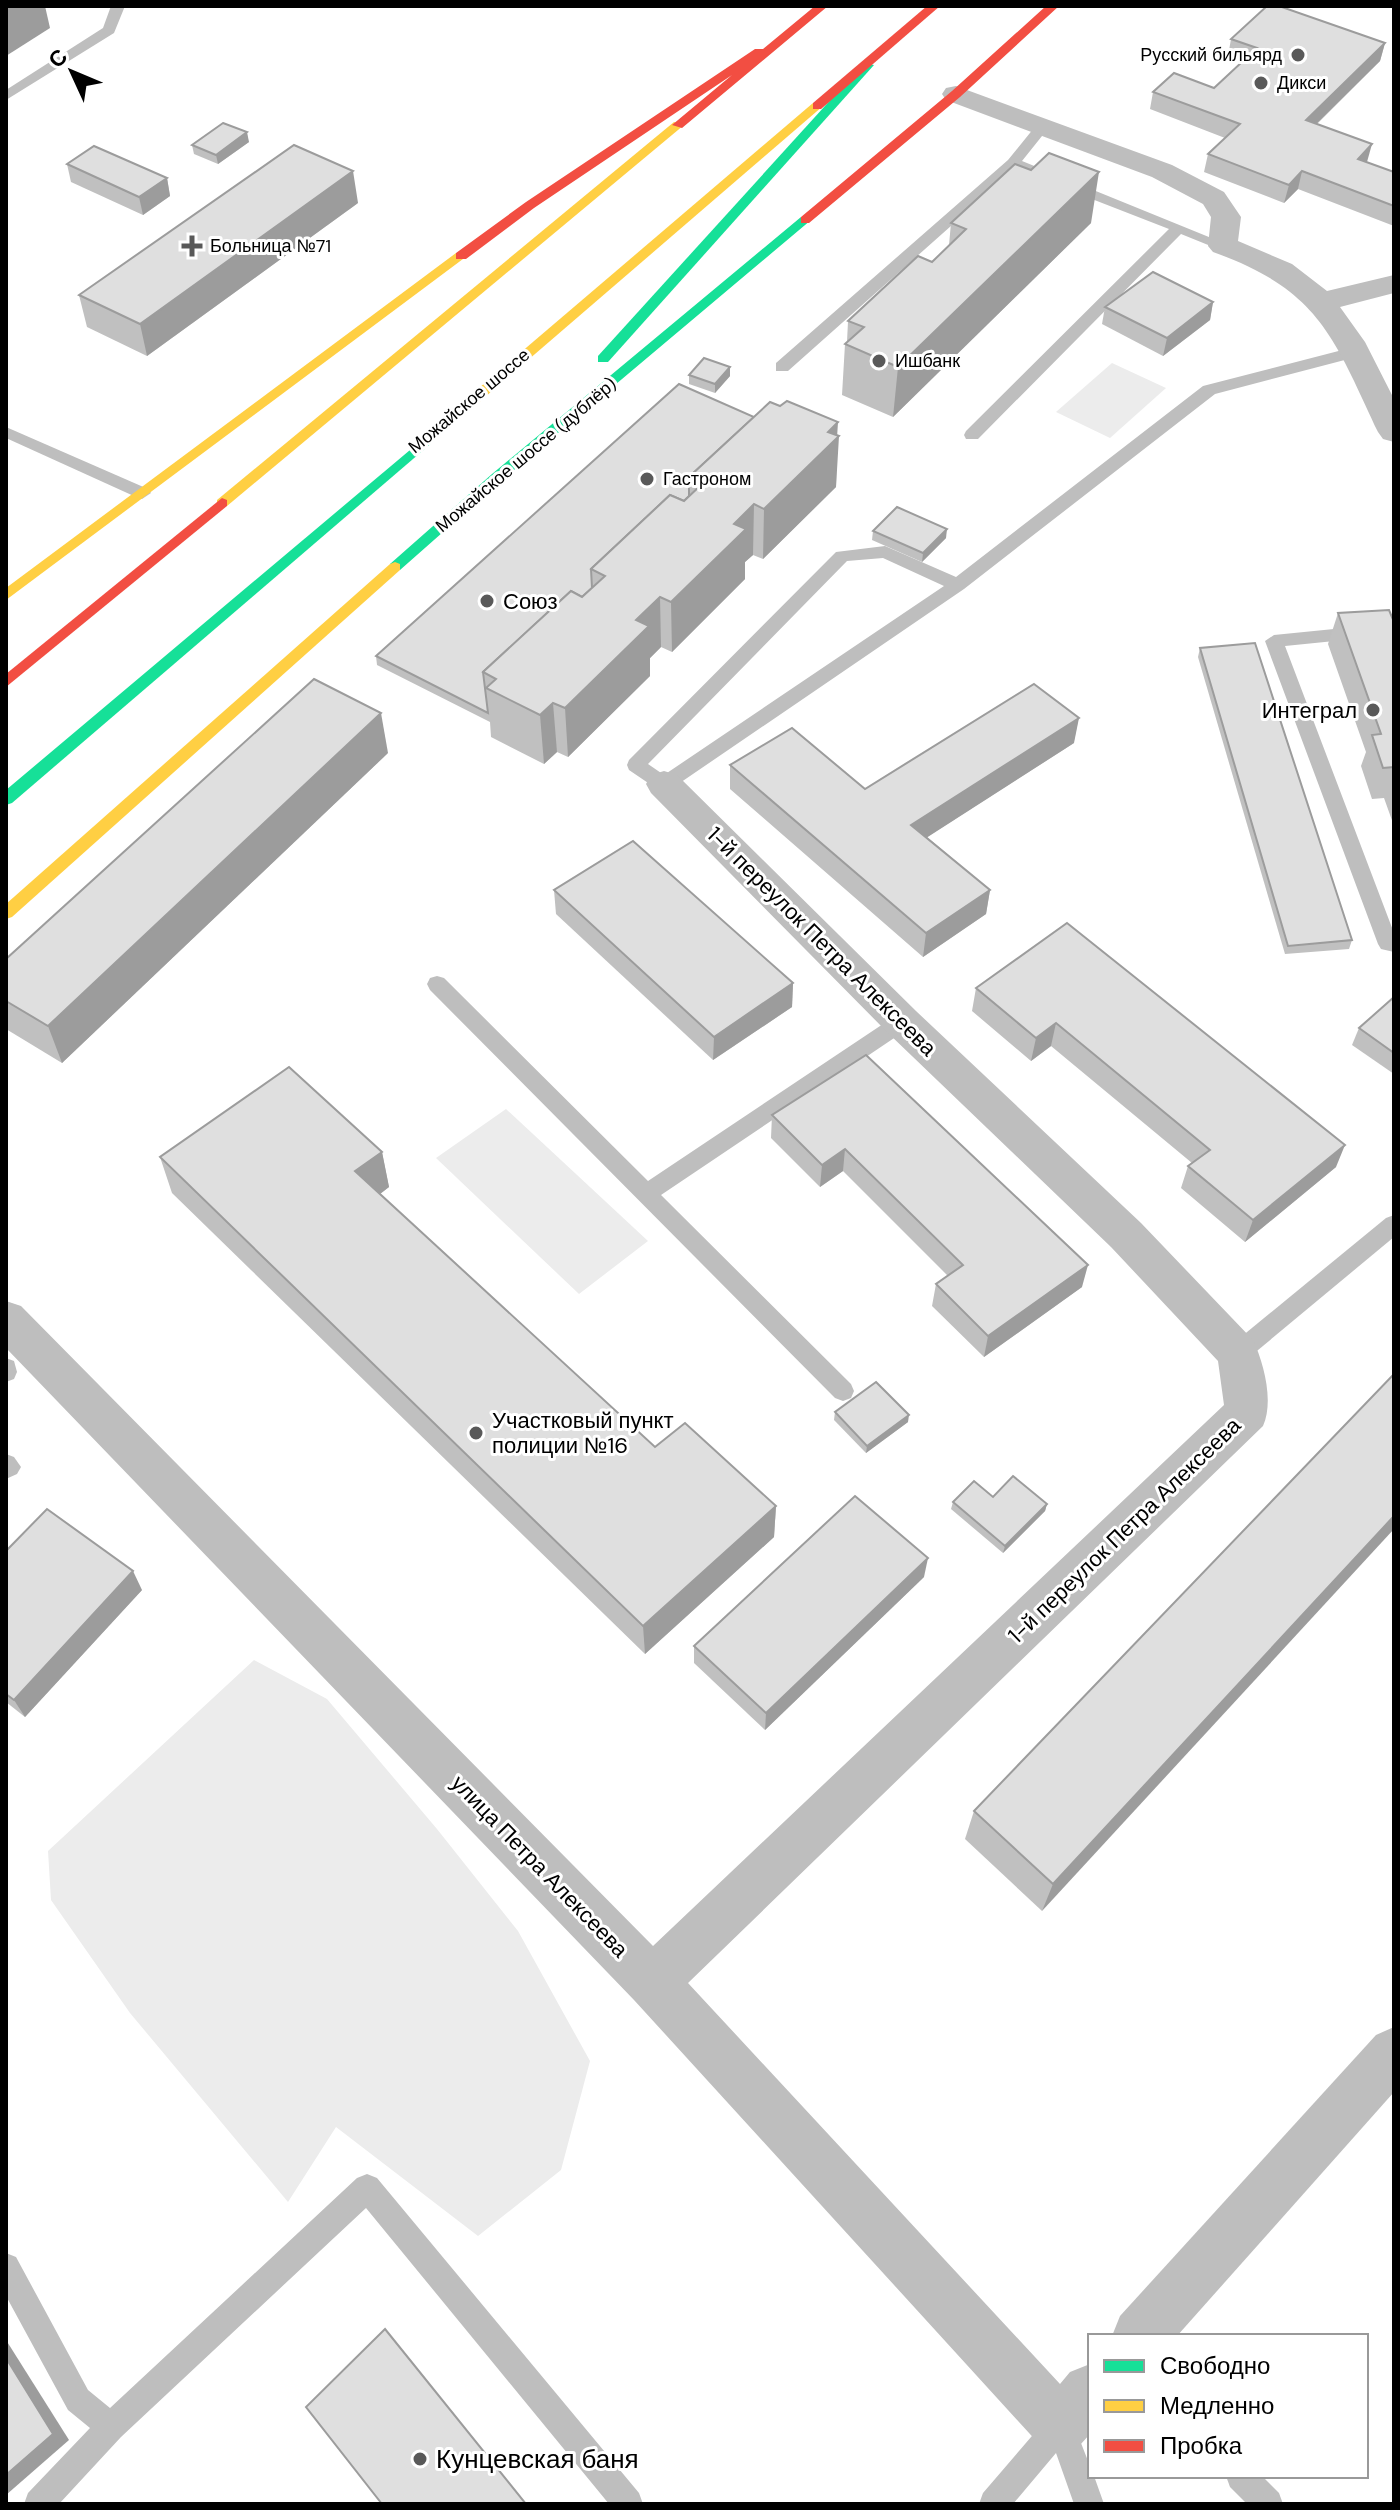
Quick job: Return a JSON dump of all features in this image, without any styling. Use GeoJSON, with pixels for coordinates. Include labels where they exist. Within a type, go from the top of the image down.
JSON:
{"type":"FeatureCollection","features":[{"type":"Feature","properties":{"kind":"main road"},"geometry":{"type":"LineString","coordinates":[[6,682],[822,6]]}},
{"type":"Feature","properties":{"kind":"main road","name":"Можайское шоссе"},"geometry":{"type":"LineString","coordinates":[[6,799],[934,6]]}},
{"type":"Feature","properties":{"kind":"main road","name":"Можайское шоссе (дублёр)"},"geometry":{"type":"LineString","coordinates":[[6,913],[497,477],[956,94],[1053,6]]}},
{"type":"Feature","properties":{"kind":"main road"},"geometry":{"type":"LineString","coordinates":[[6,595],[530,205],[805,20]]}},
{"type":"Feature","properties":{"kind":"main road"},"geometry":{"type":"LineString","coordinates":[[497,477],[879,52]]}},
{"type":"Feature","properties":{"kind":"street"},"geometry":{"type":"LineString","coordinates":[[956,94],[1162,171],[1214,198],[1226,217],[1223,246],[1283,271],[1322,302],[1354,352],[1394,432]]}},
{"type":"Feature","properties":{"kind":"street"},"geometry":{"type":"LineString","coordinates":[[1322,302],[1394,284]]}},
{"type":"Feature","properties":{"kind":"street","name":"1-й переулок Петра Алексеева"},"geometry":{"type":"LineString","coordinates":[[652,1982],[1247,1412],[1238,1353],[1126,1235],[902,1022],[664,784]]}},
{"type":"Feature","properties":{"kind":"street","name":"улица Петра Алексеева"},"geometry":{"type":"LineString","coordinates":[[6,1319],[652,1982],[1075,2408]]}},
{"type":"Feature","properties":{"kind":"street"},"geometry":{"type":"LineString","coordinates":[[1142,2334],[1394,2053]]}},
{"type":"Feature","properties":{"kind":"lane"},"geometry":{"type":"LineString","coordinates":[[6,96],[109,30],[117,6]]}},
{"type":"Feature","properties":{"kind":"lane"},"geometry":{"type":"LineString","coordinates":[[782,367],[1013,163],[1043,126]]}},
{"type":"Feature","properties":{"kind":"lane"},"geometry":{"type":"LineString","coordinates":[[1013,163],[1223,246]]}},
{"type":"Feature","properties":{"kind":"lane"},"geometry":{"type":"LineString","coordinates":[[972,435],[1179,228]]}},
{"type":"Feature","properties":{"kind":"lane"},"geometry":{"type":"LineString","coordinates":[[958,585],[885,552],[842,556],[636,765],[664,784],[958,585],[1209,390],[1354,352]]}},
{"type":"Feature","properties":{"kind":"lane"},"geometry":{"type":"LineString","coordinates":[[6,432],[142,493]]}},
{"type":"Feature","properties":{"kind":"lane"},"geometry":{"type":"LineString","coordinates":[[1394,629],[1274,641],[1388,944],[1394,944]]}},
{"type":"Feature","properties":{"kind":"lane"},"geometry":{"type":"LineString","coordinates":[[437,984],[843,1391]]}},
{"type":"Feature","properties":{"kind":"lane"},"geometry":{"type":"LineString","coordinates":[[646,1194],[902,1022]]}},
{"type":"Feature","properties":{"kind":"lane"},"geometry":{"type":"LineString","coordinates":[[1238,1353],[1394,1224]]}},
{"type":"Feature","properties":{"kind":"lane"},"geometry":{"type":"LineString","coordinates":[[39,2504],[111,2427],[367,2188],[628,2504]]}},
{"type":"Feature","properties":{"kind":"lane"},"geometry":{"type":"LineString","coordinates":[[6,2267],[78,2400],[111,2427]]}},
{"type":"Feature","properties":{"kind":"lane"},"geometry":{"type":"LineString","coordinates":[[994,2504],[1075,2408]]}},
{"type":"Feature","properties":{"kind":"lane"},"geometry":{"type":"LineString","coordinates":[[1075,2408],[1089,2504]]}},
{"type":"Feature","properties":{"kind":"lane"},"geometry":{"type":"LineString","coordinates":[[1243,2478],[1268,2504]]}},
{"type":"Feature","properties":{"kind":"shaded area"},"geometry":{"type":"Polygon","coordinates":[[[1112,363],[1166,388],[1110,438],[1056,412],[1112,363]]]}},
{"type":"Feature","properties":{"kind":"shaded area"},"geometry":{"type":"Polygon","coordinates":[[[506,1109],[648,1241],[579,1294],[436,1158],[506,1109]]]}},
{"type":"Feature","properties":{"kind":"shaded area"},"geometry":{"type":"Polygon","coordinates":[[[254,1660],[327,1699],[437,1829],[518,1931],[590,2061],[561,2170],[478,2236],[336,2127],[288,2202],[130,2013],[51,1900],[48,1851],[254,1660]]]}},
{"type":"Feature","properties":{"kind":"building"},"geometry":{"type":"Polygon","coordinates":[[[1267,6],[1279,6],[1385,43],[1306,120],[1372,144],[1358,159],[1394,172],[1394,206],[1302,171],[1289,185],[1208,154],[1240,124],[1153,92],[1174,73],[1214,88],[1257,48],[1231,39],[1267,6]]]}},
{"type":"Feature","properties":{"kind":"building"},"geometry":{"type":"Polygon","coordinates":[[[223,123],[247,132],[216,155],[192,145],[223,123]]]}},
{"type":"Feature","properties":{"kind":"building"},"geometry":{"type":"Polygon","coordinates":[[[294,145],[353,171],[140,324],[79,295],[294,145]]]}},
{"type":"Feature","properties":{"kind":"building"},"geometry":{"type":"Polygon","coordinates":[[[94,146],[167,178],[139,197],[67,164],[94,146]]]}},
{"type":"Feature","properties":{"kind":"building"},"geometry":{"type":"Polygon","coordinates":[[[1049,153],[1099,172],[898,367],[845,344],[864,327],[848,321],[918,256],[932,262],[966,229],[951,223],[1015,164],[1031,170],[1049,153]]]}},
{"type":"Feature","properties":{"kind":"building"},"geometry":{"type":"Polygon","coordinates":[[[1153,272],[1213,302],[1167,338],[1105,307],[1153,272]]]}},
{"type":"Feature","properties":{"kind":"building"},"geometry":{"type":"Polygon","coordinates":[[[704,358],[730,367],[715,384],[689,375],[704,358]]]}},
{"type":"Feature","properties":{"kind":"building"},"geometry":{"type":"Polygon","coordinates":[[[679,384],[754,417],[689,477],[689,496],[684,501],[670,495],[591,569],[592,588],[582,597],[571,591],[483,672],[488,713],[376,656],[679,384]]]}},
{"type":"Feature","properties":{"kind":"building"},"geometry":{"type":"Polygon","coordinates":[[[787,401],[838,422],[828,432],[839,436],[764,509],[754,504],[734,524],[746,529],[671,602],[660,597],[636,620],[649,626],[565,708],[553,703],[540,715],[486,688],[496,679],[483,672],[571,591],[582,597],[605,576],[591,569],[670,495],[684,501],[703,483],[689,477],[770,402],[780,406],[787,401]]]}},
{"type":"Feature","properties":{"kind":"building"},"geometry":{"type":"Polygon","coordinates":[[[897,507],[947,529],[923,553],[873,531],[897,507]]]}},
{"type":"Feature","properties":{"kind":"building"},"geometry":{"type":"Polygon","coordinates":[[[1389,610],[1394,622],[1394,767],[1383,768],[1372,735],[1381,734],[1338,613],[1389,610]]]}},
{"type":"Feature","properties":{"kind":"building"},"geometry":{"type":"Polygon","coordinates":[[[1255,643],[1352,940],[1288,946],[1200,648],[1255,643]]]}},
{"type":"Feature","properties":{"kind":"building"},"geometry":{"type":"Polygon","coordinates":[[[314,679],[381,713],[48,1026],[6,1001],[6,959],[314,679]]]}},
{"type":"Feature","properties":{"kind":"building"},"geometry":{"type":"Polygon","coordinates":[[[1034,684],[1079,718],[911,825],[990,890],[926,933],[730,765],[792,728],[865,789],[1034,684]]]}},
{"type":"Feature","properties":{"kind":"building"},"geometry":{"type":"Polygon","coordinates":[[[633,841],[793,983],[714,1037],[554,890],[633,841]]]}},
{"type":"Feature","properties":{"kind":"building"},"geometry":{"type":"Polygon","coordinates":[[[1067,923],[1345,1145],[1253,1220],[1188,1166],[1210,1150],[1056,1023],[1036,1038],[976,988],[1067,923]]]}},
{"type":"Feature","properties":{"kind":"building"},"geometry":{"type":"Polygon","coordinates":[[[1394,997],[1394,1053],[1359,1028],[1394,997]]]}},
{"type":"Feature","properties":{"kind":"building"},"geometry":{"type":"Polygon","coordinates":[[[866,1055],[1088,1265],[988,1336],[936,1284],[963,1265],[845,1149],[822,1165],[772,1115],[866,1055]]]}},
{"type":"Feature","properties":{"kind":"building"},"geometry":{"type":"Polygon","coordinates":[[[289,1067],[382,1152],[355,1171],[655,1447],[685,1423],[776,1506],[643,1626],[160,1157],[289,1067]]]}},
{"type":"Feature","properties":{"kind":"building"},"geometry":{"type":"Polygon","coordinates":[[[1394,1374],[1394,1516],[1053,1884],[974,1811],[1394,1374]]]}},
{"type":"Feature","properties":{"kind":"building"},"geometry":{"type":"Polygon","coordinates":[[[876,1382],[909,1415],[867,1446],[835,1412],[876,1382]]]}},
{"type":"Feature","properties":{"kind":"building"},"geometry":{"type":"Polygon","coordinates":[[[1013,1476],[1047,1504],[1005,1546],[953,1502],[974,1481],[993,1497],[1013,1476]]]}},
{"type":"Feature","properties":{"kind":"building"},"geometry":{"type":"Polygon","coordinates":[[[855,1496],[928,1558],[766,1713],[694,1646],[855,1496]]]}},
{"type":"Feature","properties":{"kind":"building"},"geometry":{"type":"Polygon","coordinates":[[[47,1509],[133,1571],[14,1700],[6,1694],[6,1551],[47,1509]]]}},
{"type":"Feature","properties":{"kind":"building","name":"Кунцевская баня"},"geometry":{"type":"Polygon","coordinates":[[[385,2329],[526,2504],[382,2504],[306,2407],[385,2329]]]}},
{"type":"Feature","properties":{"kind":"building"},"geometry":{"type":"Polygon","coordinates":[[[6,2358],[53,2434],[6,2475],[6,2358]]]}},
{"type":"Feature","properties":{"kind":"traffic: fast"},"geometry":{"type":"LineString","coordinates":[[603,359],[868,65]]}},
{"type":"Feature","properties":{"kind":"traffic: fast"},"geometry":{"type":"LineString","coordinates":[[395,567],[497,477],[805,220]]}},
{"type":"Feature","properties":{"kind":"traffic: fast"},"geometry":{"type":"LineString","coordinates":[[6,799],[429,438]]}},
{"type":"Feature","properties":{"kind":"traffic: slow"},"geometry":{"type":"LineString","coordinates":[[429,438],[817,106]]}},
{"type":"Feature","properties":{"kind":"traffic: slow"},"geometry":{"type":"LineString","coordinates":[[222,503],[678,125]]}},
{"type":"Feature","properties":{"kind":"traffic: slow"},"geometry":{"type":"LineString","coordinates":[[6,595],[461,256]]}},
{"type":"Feature","properties":{"kind":"traffic: slow"},"geometry":{"type":"LineString","coordinates":[[6,913],[395,567]]}},
{"type":"Feature","properties":{"kind":"traffic: jam"},"geometry":{"type":"LineString","coordinates":[[678,125],[822,6]]}},
{"type":"Feature","properties":{"kind":"traffic: jam"},"geometry":{"type":"LineString","coordinates":[[817,106],[934,6]]}},
{"type":"Feature","properties":{"kind":"traffic: jam"},"geometry":{"type":"LineString","coordinates":[[805,220],[956,94],[1053,6]]}},
{"type":"Feature","properties":{"kind":"traffic: jam"},"geometry":{"type":"LineString","coordinates":[[461,256],[530,205],[759,51]]}},
{"type":"Feature","properties":{"kind":"traffic: jam"},"geometry":{"type":"LineString","coordinates":[[6,682],[222,503]]}},
{"type":"Feature","properties":{"kind":"place","name":"Русский бильярд"},"geometry":{"type":"Point","coordinates":[1298,55]}},
{"type":"Feature","properties":{"kind":"place","name":"Дикси"},"geometry":{"type":"Point","coordinates":[1261,83]}},
{"type":"Feature","properties":{"kind":"place","name":"Больница №71"},"geometry":{"type":"Point","coordinates":[192,246]}},
{"type":"Feature","properties":{"kind":"place","name":"Ишбанк"},"geometry":{"type":"Point","coordinates":[879,361]}},
{"type":"Feature","properties":{"kind":"place","name":"Гастроном"},"geometry":{"type":"Point","coordinates":[647,479]}},
{"type":"Feature","properties":{"kind":"place","name":"Союз"},"geometry":{"type":"Point","coordinates":[487,601]}},
{"type":"Feature","properties":{"kind":"place","name":"Интеграл"},"geometry":{"type":"Point","coordinates":[1373,710]}},
{"type":"Feature","properties":{"kind":"place","name":"Участковый пункт полиции №16"},"geometry":{"type":"Point","coordinates":[476,1433]}},
{"type":"Feature","properties":{"kind":"place","name":"Кунцевская баня"},"geometry":{"type":"Point","coordinates":[420,2459]}}]}
